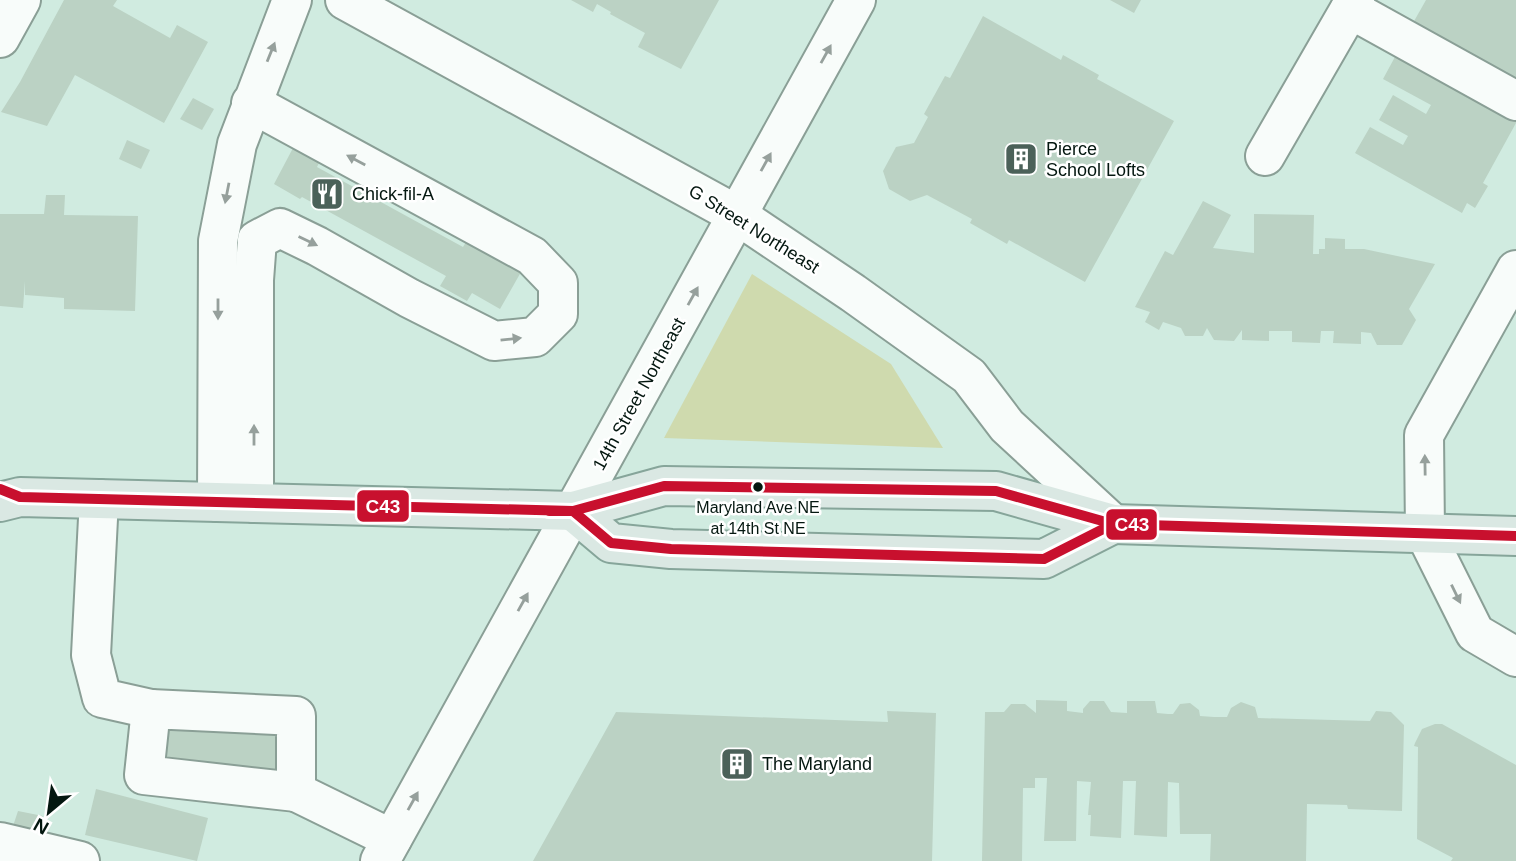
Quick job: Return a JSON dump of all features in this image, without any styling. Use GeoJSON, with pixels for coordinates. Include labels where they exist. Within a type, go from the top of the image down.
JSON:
{"type":"FeatureCollection","features":[{"type":"Feature","properties":{"kind":"main road"},"geometry":{"type":"LineString","coordinates":[[7,496],[573,511],[664,486],[982,491],[996,492],[1114,524],[1516,536]]}},
{"type":"Feature","properties":{"kind":"main road"},"geometry":{"type":"LineString","coordinates":[[573,511],[611,543],[635,546],[1044,559],[1114,524]]}},
{"type":"Feature","properties":{"kind":"street"},"geometry":{"type":"LineString","coordinates":[[0,38],[21,0]]}},
{"type":"Feature","properties":{"kind":"street"},"geometry":{"type":"LineString","coordinates":[[236,503],[218,241],[237,145],[292,0]]}},
{"type":"Feature","properties":{"kind":"street","name":"G Street Northeast"},"geometry":{"type":"LineString","coordinates":[[345,0],[737,215],[853,293],[969,376],[1007,426],[1114,524]]}},
{"type":"Feature","properties":{"kind":"street","name":"14th Street Northeast"},"geometry":{"type":"LineString","coordinates":[[386,850],[856,0]]}},
{"type":"Feature","properties":{"kind":"street"},"geometry":{"type":"LineString","coordinates":[[1265,156],[1353,5],[1516,101]]}},
{"type":"Feature","properties":{"kind":"street"},"geometry":{"type":"LineString","coordinates":[[236,503],[257,240],[280,228],[494,341],[535,337],[558,314],[558,283],[532,256],[251,103]]}},
{"type":"Feature","properties":{"kind":"street"},"geometry":{"type":"LineString","coordinates":[[1516,270],[1424,435],[1425,533],[1475,633],[1516,657]]}},
{"type":"Feature","properties":{"kind":"street"},"geometry":{"type":"LineString","coordinates":[[100,499],[91,655],[102,698],[151,709],[296,716],[296,792]]}},
{"type":"Feature","properties":{"kind":"street"},"geometry":{"type":"LineString","coordinates":[[151,709],[144,775],[296,792],[386,850]]}},
{"type":"Feature","properties":{"kind":"street"},"geometry":{"type":"LineString","coordinates":[[0,842],[80,861]]}},
{"type":"Feature","properties":{"kind":"green space"},"geometry":{"type":"Polygon","coordinates":[[[752,274],[891,364],[943,448],[664,438],[752,274]]]}},
{"type":"Feature","properties":{"kind":"building"},"geometry":{"type":"Polygon","coordinates":[[[64,0],[117,0],[113,6],[170,38],[177,25],[208,42],[164,123],[75,75],[47,126],[1,112],[64,0]]]}},
{"type":"Feature","properties":{"kind":"building"},"geometry":{"type":"Polygon","coordinates":[[[571,0],[719,0],[681,69],[638,47],[645,33],[597,4],[593,12],[571,0]]]}},
{"type":"Feature","properties":{"kind":"building"},"geometry":{"type":"Polygon","coordinates":[[[1110,0],[1141,0],[1134,13],[1110,0]]]}},
{"type":"Feature","properties":{"kind":"building"},"geometry":{"type":"Polygon","coordinates":[[[1426,0],[1516,0],[1516,79],[1413,23],[1426,0]]]}},
{"type":"Feature","properties":{"kind":"building","name":"Pierce School Lofts"},"geometry":{"type":"Polygon","coordinates":[[[983,16],[1061,60],[1063,55],[1099,75],[1097,79],[1174,121],[1085,282],[1009,240],[1007,244],[970,223],[972,219],[927,195],[910,201],[889,189],[883,171],[896,147],[914,143],[928,117],[924,114],[945,76],[950,78],[983,16]]]}},
{"type":"Feature","properties":{"kind":"building"},"geometry":{"type":"Polygon","coordinates":[[[1402,44],[1516,108],[1516,123],[1483,183],[1488,186],[1475,208],[1467,203],[1462,213],[1355,153],[1370,127],[1403,145],[1408,136],[1379,120],[1393,95],[1426,114],[1431,105],[1383,79],[1402,44]]]}},
{"type":"Feature","properties":{"kind":"building"},"geometry":{"type":"Polygon","coordinates":[[[193,98],[214,109],[202,130],[180,119],[193,98]]]}},
{"type":"Feature","properties":{"kind":"building"},"geometry":{"type":"Polygon","coordinates":[[[127,140],[150,150],[141,169],[119,159],[127,140]]]}},
{"type":"Feature","properties":{"kind":"building"},"geometry":{"type":"Polygon","coordinates":[[[293,148],[319,163],[317,167],[463,247],[466,242],[521,272],[500,309],[472,293],[467,301],[440,286],[446,276],[274,184],[293,148]]]}},
{"type":"Feature","properties":{"kind":"building"},"geometry":{"type":"Polygon","coordinates":[[[46,195],[65,195],[64,215],[138,216],[135,311],[64,309],[64,298],[25,295],[25,281],[23,308],[0,306],[0,214],[44,214],[46,195]]]}},
{"type":"Feature","properties":{"kind":"building"},"geometry":{"type":"Polygon","coordinates":[[[1203,201],[1231,215],[1213,248],[1254,253],[1254,214],[1314,215],[1313,254],[1319,254],[1319,249],[1325,249],[1325,238],[1345,239],[1345,249],[1364,249],[1435,264],[1409,309],[1416,320],[1402,345],[1377,345],[1371,333],[1361,332],[1361,344],[1333,343],[1334,331],[1321,331],[1320,343],[1292,342],[1292,331],[1269,331],[1269,341],[1242,340],[1242,330],[1234,341],[1214,340],[1207,328],[1203,336],[1185,336],[1181,328],[1163,322],[1159,330],[1145,322],[1150,312],[1135,307],[1165,251],[1173,255],[1203,201]]]}},
{"type":"Feature","properties":{"kind":"building"},"geometry":{"type":"Polygon","coordinates":[[[1036,700],[1067,701],[1067,711],[1083,713],[1090,701],[1104,701],[1111,712],[1127,713],[1127,701],[1155,701],[1157,713],[1168,714],[1173,714],[1180,704],[1190,703],[1199,710],[1200,716],[1214,717],[1227,717],[1231,708],[1241,702],[1255,707],[1258,718],[1370,721],[1376,711],[1391,712],[1404,725],[1402,811],[1307,804],[1306,861],[1210,861],[1211,834],[1180,834],[1179,783],[1168,782],[1167,837],[1134,835],[1136,781],[1123,781],[1121,838],[1090,836],[1091,815],[1088,815],[1091,782],[1077,781],[1076,841],[1044,841],[1047,778],[1035,778],[1035,788],[1023,788],[1022,861],[982,861],[985,712],[1004,712],[1011,704],[1025,704],[1036,713],[1036,700]]]}},
{"type":"Feature","properties":{"kind":"building","name":"The Maryland"},"geometry":{"type":"Polygon","coordinates":[[[887,711],[936,713],[932,861],[533,861],[616,712],[888,722],[887,711]]]}},
{"type":"Feature","properties":{"kind":"building"},"geometry":{"type":"Polygon","coordinates":[[[165,723],[288,729],[287,778],[163,772],[165,723]]]}},
{"type":"Feature","properties":{"kind":"building"},"geometry":{"type":"Polygon","coordinates":[[[1442,724],[1516,765],[1516,861],[1451,861],[1453,858],[1417,839],[1418,747],[1414,746],[1422,729],[1442,724]]]}},
{"type":"Feature","properties":{"kind":"building"},"geometry":{"type":"Polygon","coordinates":[[[96,789],[208,818],[197,861],[85,835],[96,789]]]}},
{"type":"Feature","properties":{"kind":"building"},"geometry":{"type":"Polygon","coordinates":[[[18,811],[43,816],[36,833],[12,829],[18,811]]]}},
{"type":"Feature","properties":{"kind":"transit line","name":"C43"},"geometry":{"type":"LineString","coordinates":[[549,511],[573,511],[664,486],[996,491],[1113,524],[1132,525]]}},
{"type":"Feature","properties":{"kind":"transit line","name":"C43"},"geometry":{"type":"LineString","coordinates":[[0,489],[20,497],[573,511],[611,543],[671,549],[1044,559],[1113,524],[1516,536]]}},
{"type":"Feature","properties":{"kind":"place","name":"Pierce School Lofts"},"geometry":{"type":"Point","coordinates":[1021,159]}},
{"type":"Feature","properties":{"kind":"place","name":"Chick-fil-A"},"geometry":{"type":"Point","coordinates":[327,194]}},
{"type":"Feature","properties":{"kind":"place","name":"Maryland Ave NE at 14th St NE"},"geometry":{"type":"Point","coordinates":[758,487]}},
{"type":"Feature","properties":{"kind":"place","name":"The Maryland"},"geometry":{"type":"Point","coordinates":[737,764]}}]}
